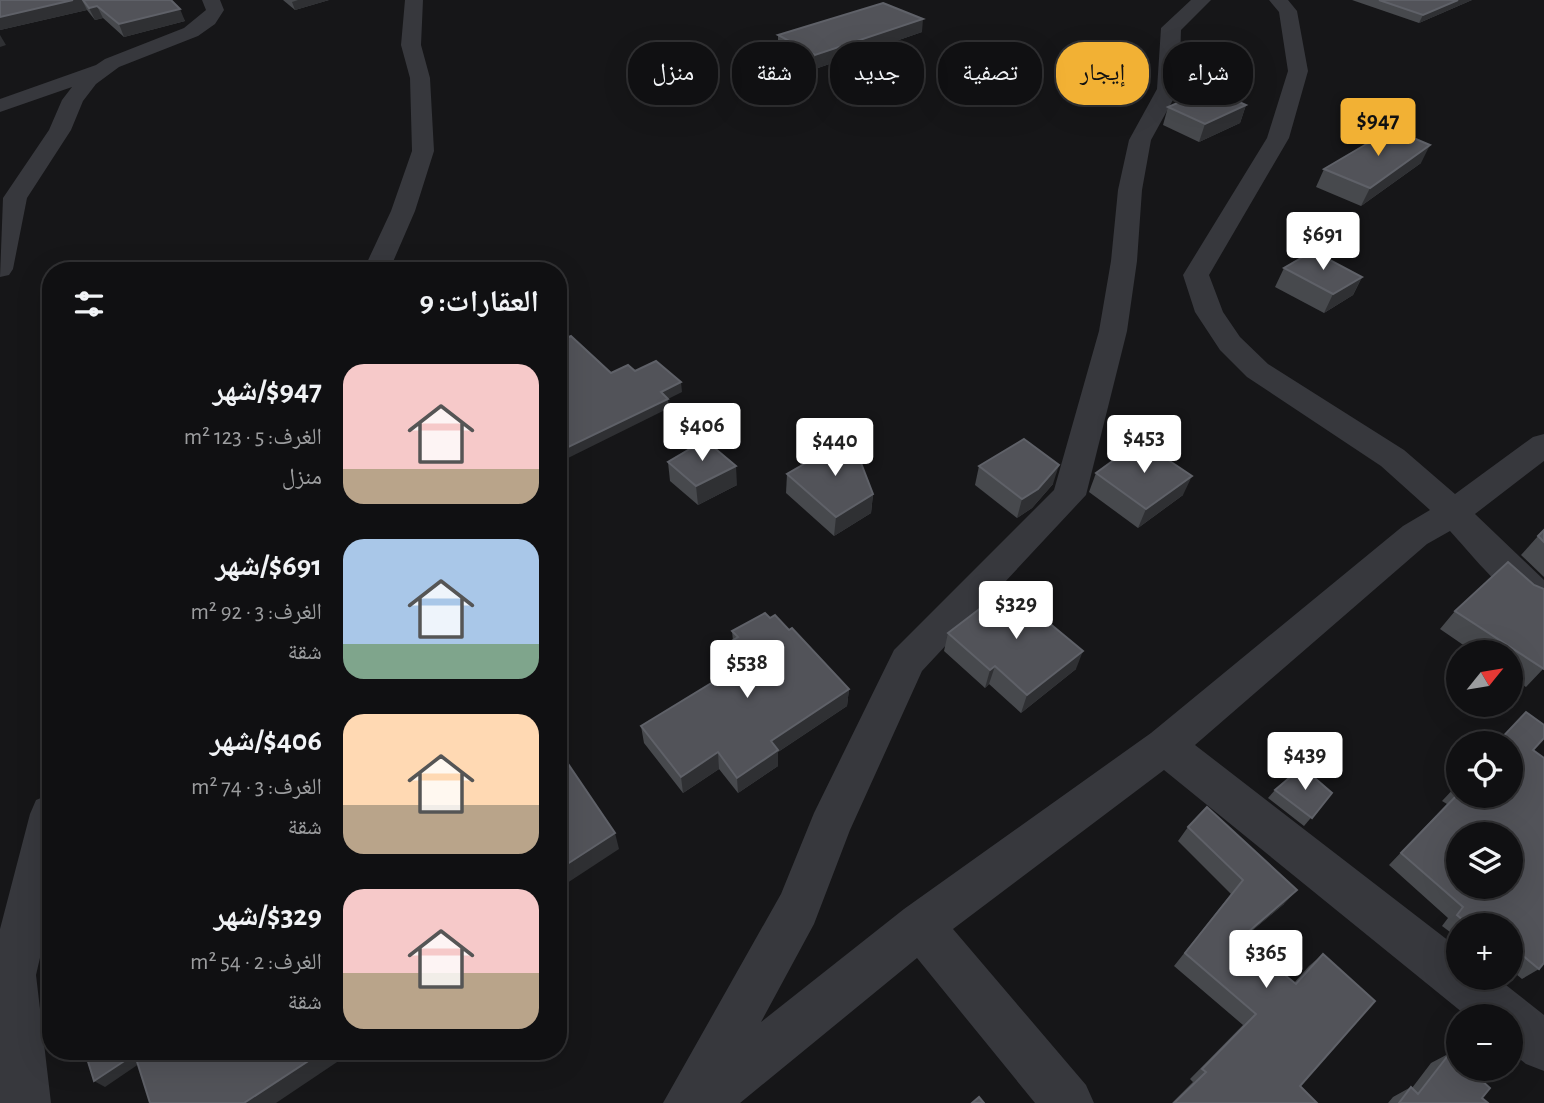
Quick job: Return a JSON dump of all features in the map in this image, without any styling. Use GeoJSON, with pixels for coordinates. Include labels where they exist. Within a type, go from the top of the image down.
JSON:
{"type":"FeatureCollection","features":[{"type":"Feature","properties":{"kind":"street"},"geometry":{"type":"LineString","coordinates":[[0,106],[98,71],[200,26],[215,10],[211,0]]}},
{"type":"Feature","properties":{"kind":"street"},"geometry":{"type":"LineString","coordinates":[[380,262],[403,211],[424,150],[419,78],[411,44],[414,0]]}},
{"type":"Feature","properties":{"kind":"street"},"geometry":{"type":"LineString","coordinates":[[689,1103],[798,908],[829,827],[908,661],[1069,495],[1113,331],[1124,261],[1130,190],[1140,140],[1168,89],[1171,28],[1202,0]]}},
{"type":"Feature","properties":{"kind":"street"},"geometry":{"type":"LineString","coordinates":[[1278,0],[1288,11],[1298,71],[1278,138],[1196,275],[1199,293],[1210,317],[1245,359],[1276,384],[1381,450],[1422,481],[1451,514],[1544,601]]}},
{"type":"Feature","properties":{"kind":"street"},"geometry":{"type":"LineString","coordinates":[[0,269],[15,198],[60,130],[73,100],[98,71]]}},
{"type":"Feature","properties":{"kind":"street"},"geometry":{"type":"LineString","coordinates":[[700,1103],[920,925],[1165,746],[1415,535],[1451,514],[1544,445]]}},
{"type":"Feature","properties":{"kind":"street"},"geometry":{"type":"LineString","coordinates":[[1165,746],[1446,968]]}},
{"type":"Feature","properties":{"kind":"street"},"geometry":{"type":"LineString","coordinates":[[25,1103],[6,968],[42,845]]}},
{"type":"Feature","properties":{"kind":"street"},"geometry":{"type":"LineString","coordinates":[[920,925],[1068,1103]]}},
{"type":"Feature","properties":{"kind":"street"},"geometry":{"type":"LineString","coordinates":[[1473,990],[1490,1004]]}},
{"type":"Feature","properties":{"kind":"street"},"geometry":{"type":"LineString","coordinates":[[1523,1030],[1544,1046]]}},
{"type":"Feature","properties":{"kind":"building"},"geometry":{"type":"Polygon","coordinates":[[[0,0],[73,0],[0,17],[0,0]]]}},
{"type":"Feature","properties":{"kind":"building"},"geometry":{"type":"Polygon","coordinates":[[[83,0],[171,0],[180,9],[119,24],[97,6],[89,8],[83,0]]]}},
{"type":"Feature","properties":{"kind":"building"},"geometry":{"type":"Polygon","coordinates":[[[1379,0],[1458,0],[1423,15],[1379,0]]]}},
{"type":"Feature","properties":{"kind":"building"},"geometry":{"type":"Polygon","coordinates":[[[883,3],[923,19],[854,42],[830,42],[830,50],[816,55],[816,42],[791,42],[778,35],[883,3]]]}},
{"type":"Feature","properties":{"kind":"building"},"geometry":{"type":"Polygon","coordinates":[[[1173,105],[1246,105],[1205,124],[1168,107],[1173,105]]]}},
{"type":"Feature","properties":{"kind":"building"},"geometry":{"type":"Polygon","coordinates":[[[1392,129],[1430,145],[1370,188],[1324,169],[1392,129]]]}},
{"type":"Feature","properties":{"kind":"building"},"geometry":{"type":"Polygon","coordinates":[[[1313,251],[1362,277],[1333,294],[1284,268],[1313,251]]]}},
{"type":"Feature","properties":{"kind":"building"},"geometry":{"type":"Polygon","coordinates":[[[571,336],[611,373],[628,365],[635,371],[656,361],[681,382],[661,392],[668,399],[567,448],[567,338],[571,336]]]}},
{"type":"Feature","properties":{"kind":"building"},"geometry":{"type":"Polygon","coordinates":[[[851,437],[873,494],[836,517],[787,474],[851,437]]]}},
{"type":"Feature","properties":{"kind":"building"},"geometry":{"type":"Polygon","coordinates":[[[1024,439],[1059,465],[1038,489],[1022,499],[979,466],[1024,439]]]}},
{"type":"Feature","properties":{"kind":"building"},"geometry":{"type":"Polygon","coordinates":[[[705,440],[736,466],[696,486],[668,462],[705,440]]]}},
{"type":"Feature","properties":{"kind":"building"},"geometry":{"type":"Polygon","coordinates":[[[1140,441],[1192,476],[1146,509],[1096,473],[1140,441]]]}},
{"type":"Feature","properties":{"kind":"building"},"geometry":{"type":"Polygon","coordinates":[[[1544,530],[1544,542],[1538,536],[1544,530]]]}},
{"type":"Feature","properties":{"kind":"building"},"geometry":{"type":"Polygon","coordinates":[[[1508,562],[1534,585],[1544,589],[1544,669],[1523,655],[1523,640],[1500,640],[1455,611],[1508,562]]]}},
{"type":"Feature","properties":{"kind":"building"},"geometry":{"type":"Polygon","coordinates":[[[1007,588],[1083,651],[1027,695],[995,666],[990,670],[948,633],[1007,588]]]}},
{"type":"Feature","properties":{"kind":"building"},"geometry":{"type":"Polygon","coordinates":[[[765,613],[770,618],[775,615],[789,630],[792,628],[849,689],[771,741],[778,750],[737,778],[718,752],[681,777],[641,726],[731,671],[714,652],[738,637],[732,631],[765,613]]]}},
{"type":"Feature","properties":{"kind":"building"},"geometry":{"type":"Polygon","coordinates":[[[1526,712],[1544,725],[1544,738],[1533,750],[1544,758],[1544,963],[1539,969],[1523,956],[1523,913],[1458,913],[1463,907],[1454,899],[1523,899],[1523,822],[1446,822],[1446,892],[1401,853],[1446,806],[1523,808],[1523,731],[1508,731],[1526,712]]]}},
{"type":"Feature","properties":{"kind":"building"},"geometry":{"type":"Polygon","coordinates":[[[567,762],[615,833],[567,864],[567,762]]]}},
{"type":"Feature","properties":{"kind":"building"},"geometry":{"type":"Polygon","coordinates":[[[1302,767],[1332,793],[1312,818],[1275,790],[1302,767]]]}},
{"type":"Feature","properties":{"kind":"building"},"geometry":{"type":"Polygon","coordinates":[[[1207,807],[1297,890],[1240,939],[1296,984],[1323,954],[1375,1001],[1300,1086],[1317,1103],[1174,1103],[1206,1072],[1202,1069],[1256,1014],[1185,953],[1243,880],[1188,827],[1207,807]]]}},
{"type":"Feature","properties":{"kind":"building"},"geometry":{"type":"Polygon","coordinates":[[[1446,1058],[1446,1081],[1482,1081],[1490,1088],[1482,1098],[1488,1103],[1399,1103],[1411,1087],[1418,1094],[1446,1058]]]}},
{"type":"Feature","properties":{"kind":"building"},"geometry":{"type":"Polygon","coordinates":[[[87,1060],[126,1060],[94,1081],[87,1060]]]}},
{"type":"Feature","properties":{"kind":"building"},"geometry":{"type":"Polygon","coordinates":[[[137,1060],[310,1060],[244,1103],[150,1103],[137,1060]]]}},
{"type":"Feature","properties":{"kind":"building"},"geometry":{"type":"Polygon","coordinates":[[[979,1097],[984,1103],[972,1103],[979,1097]]]}}]}
